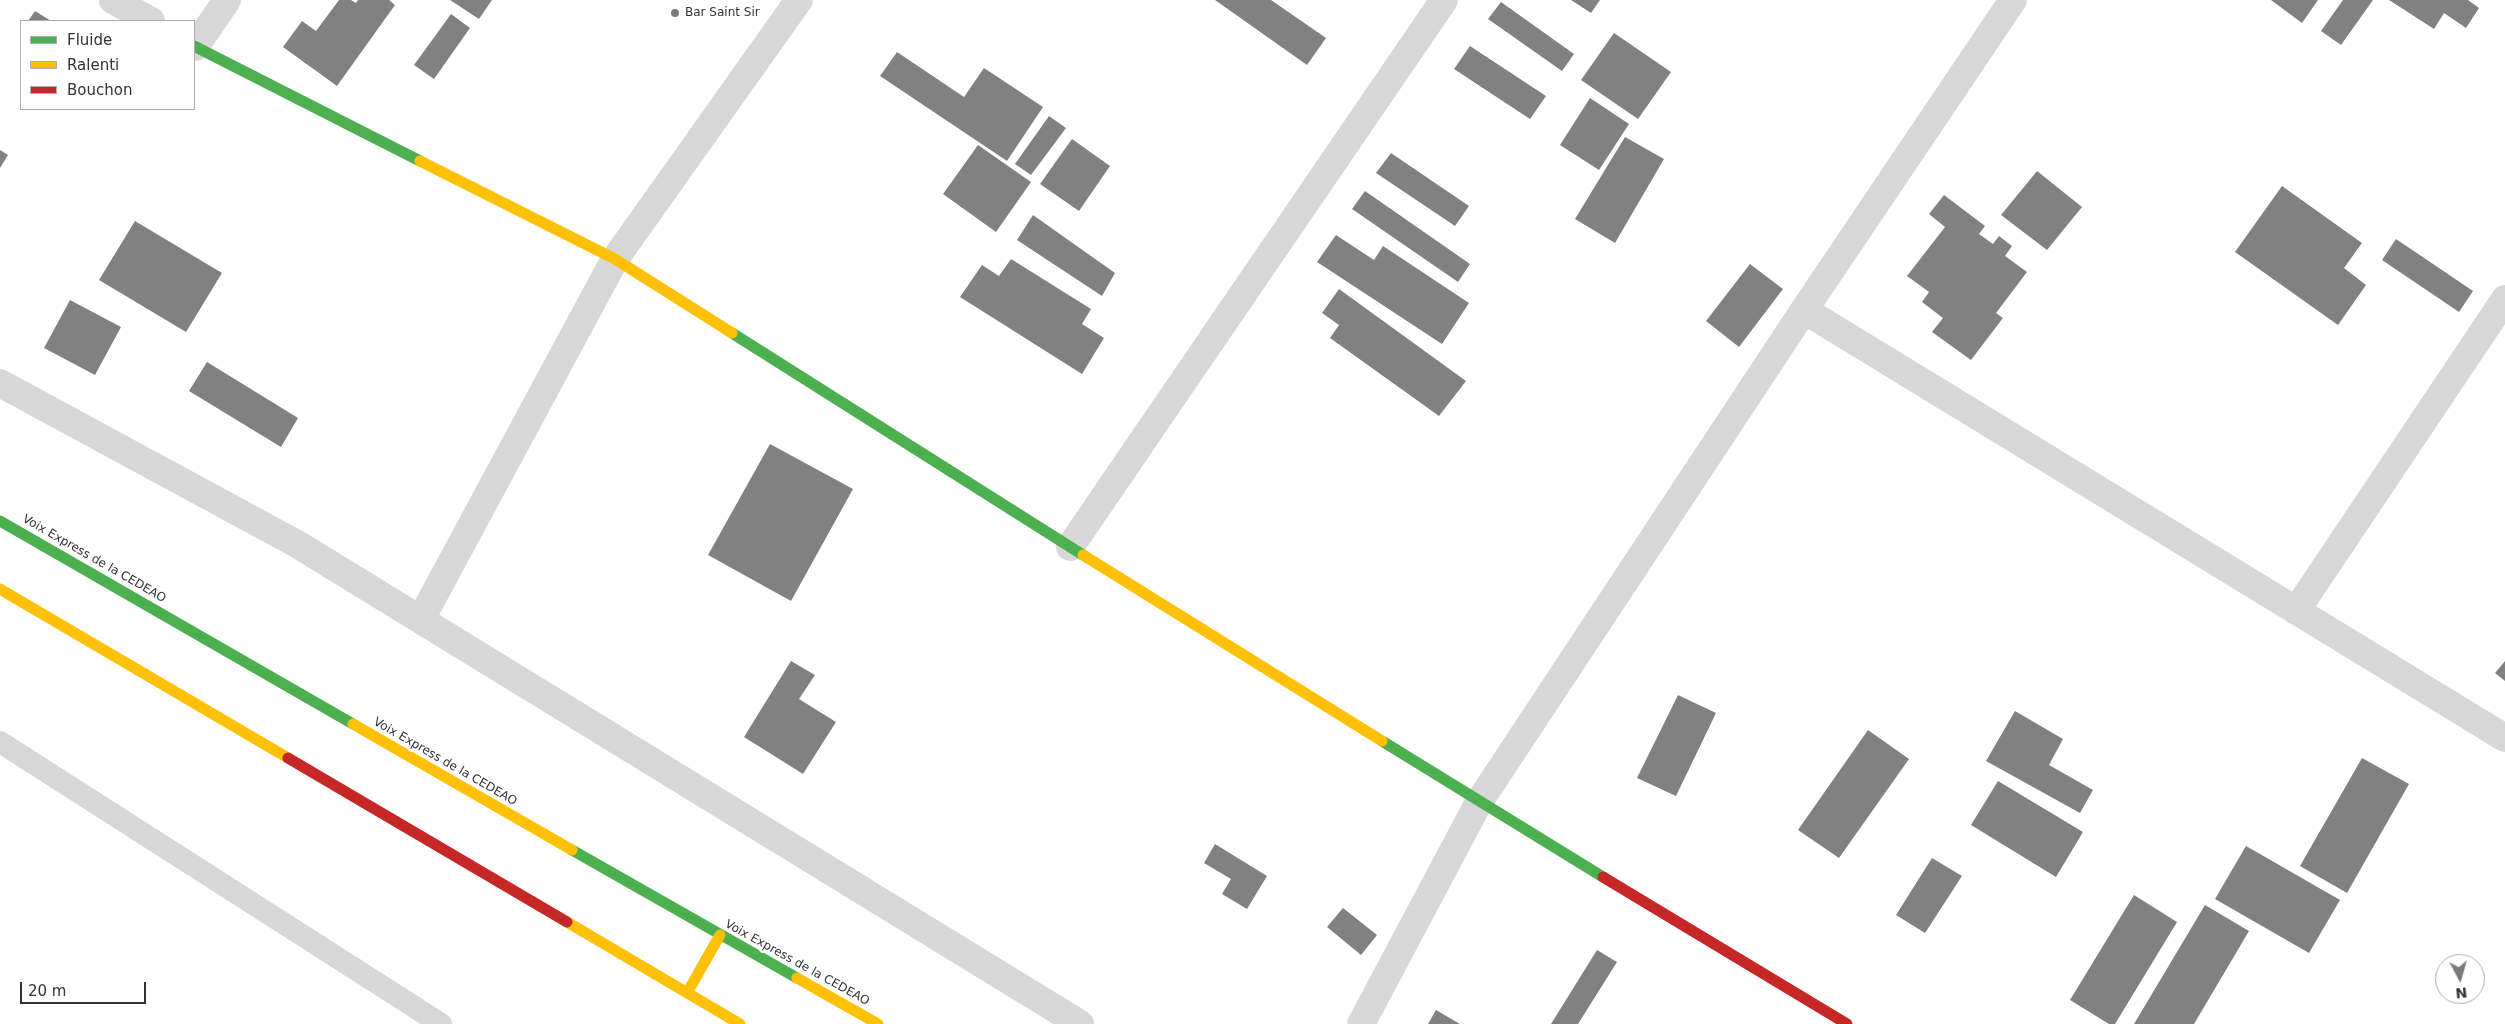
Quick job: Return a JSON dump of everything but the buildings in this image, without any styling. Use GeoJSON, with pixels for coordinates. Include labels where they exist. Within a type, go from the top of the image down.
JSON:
{"type":"FeatureCollection","features":[{"type":"Feature","properties":{"kind":"main road"},"geometry":{"type":"LineString","coordinates":[[195,47],[615,259],[1070,547],[1479,802],[1847,1024]]}},
{"type":"Feature","properties":{"kind":"main road","name":"Voix Express de la CEDEAO"},"geometry":{"type":"LineString","coordinates":[[0,521],[878,1024]]}},
{"type":"Feature","properties":{"kind":"main road"},"geometry":{"type":"LineString","coordinates":[[0,589],[740,1024]]}},
{"type":"Feature","properties":{"kind":"main road"},"geometry":{"type":"LineString","coordinates":[[687,993],[720,935]]}},
{"type":"Feature","properties":{"kind":"street"},"geometry":{"type":"LineString","coordinates":[[113,0],[148,20]]}},
{"type":"Feature","properties":{"kind":"street"},"geometry":{"type":"LineString","coordinates":[[195,45],[227,0]]}},
{"type":"Feature","properties":{"kind":"street"},"geometry":{"type":"LineString","coordinates":[[421,619],[615,259],[799,0]]}},
{"type":"Feature","properties":{"kind":"street"},"geometry":{"type":"LineString","coordinates":[[1070,547],[1444,0]]}},
{"type":"Feature","properties":{"kind":"street"},"geometry":{"type":"LineString","coordinates":[[1361,1024],[1479,802],[1804,310],[2013,0]]}},
{"type":"Feature","properties":{"kind":"street"},"geometry":{"type":"LineString","coordinates":[[2296,611],[2505,299]]}},
{"type":"Feature","properties":{"kind":"street"},"geometry":{"type":"LineString","coordinates":[[1804,310],[2505,738]]}},
{"type":"Feature","properties":{"kind":"street"},"geometry":{"type":"LineString","coordinates":[[0,383],[298,544],[1080,1024]]}},
{"type":"Feature","properties":{"kind":"lane"},"geometry":{"type":"LineString","coordinates":[[0,742],[441,1024]]}},
{"type":"Feature","properties":{"kind":"traffic: fast"},"geometry":{"type":"LineString","coordinates":[[195,47],[420,161]]}},
{"type":"Feature","properties":{"kind":"traffic: fast"},"geometry":{"type":"LineString","coordinates":[[732,333],[1083,555]]}},
{"type":"Feature","properties":{"kind":"traffic: fast"},"geometry":{"type":"LineString","coordinates":[[0,521],[353,724]]}},
{"type":"Feature","properties":{"kind":"traffic: fast"},"geometry":{"type":"LineString","coordinates":[[1382,741],[1603,877]]}},
{"type":"Feature","properties":{"kind":"traffic: fast"},"geometry":{"type":"LineString","coordinates":[[572,850],[797,978]]}},
{"type":"Feature","properties":{"kind":"traffic: slow"},"geometry":{"type":"LineString","coordinates":[[420,161],[615,259],[732,333]]}},
{"type":"Feature","properties":{"kind":"traffic: slow"},"geometry":{"type":"LineString","coordinates":[[1083,555],[1382,741]]}},
{"type":"Feature","properties":{"kind":"traffic: slow"},"geometry":{"type":"LineString","coordinates":[[0,589],[288,758]]}},
{"type":"Feature","properties":{"kind":"traffic: slow"},"geometry":{"type":"LineString","coordinates":[[353,724],[572,850]]}},
{"type":"Feature","properties":{"kind":"traffic: slow"},"geometry":{"type":"LineString","coordinates":[[567,922],[740,1024]]}},
{"type":"Feature","properties":{"kind":"traffic: slow"},"geometry":{"type":"LineString","coordinates":[[687,993],[720,935]]}},
{"type":"Feature","properties":{"kind":"traffic: slow"},"geometry":{"type":"LineString","coordinates":[[797,978],[878,1024]]}},
{"type":"Feature","properties":{"kind":"traffic: jam"},"geometry":{"type":"LineString","coordinates":[[288,758],[567,922]]}},
{"type":"Feature","properties":{"kind":"traffic: jam"},"geometry":{"type":"LineString","coordinates":[[1603,877],[1847,1024]]}},
{"type":"Feature","properties":{"kind":"place","name":"Bar Saint Sir"},"geometry":{"type":"Point","coordinates":[675,13]}}]}
